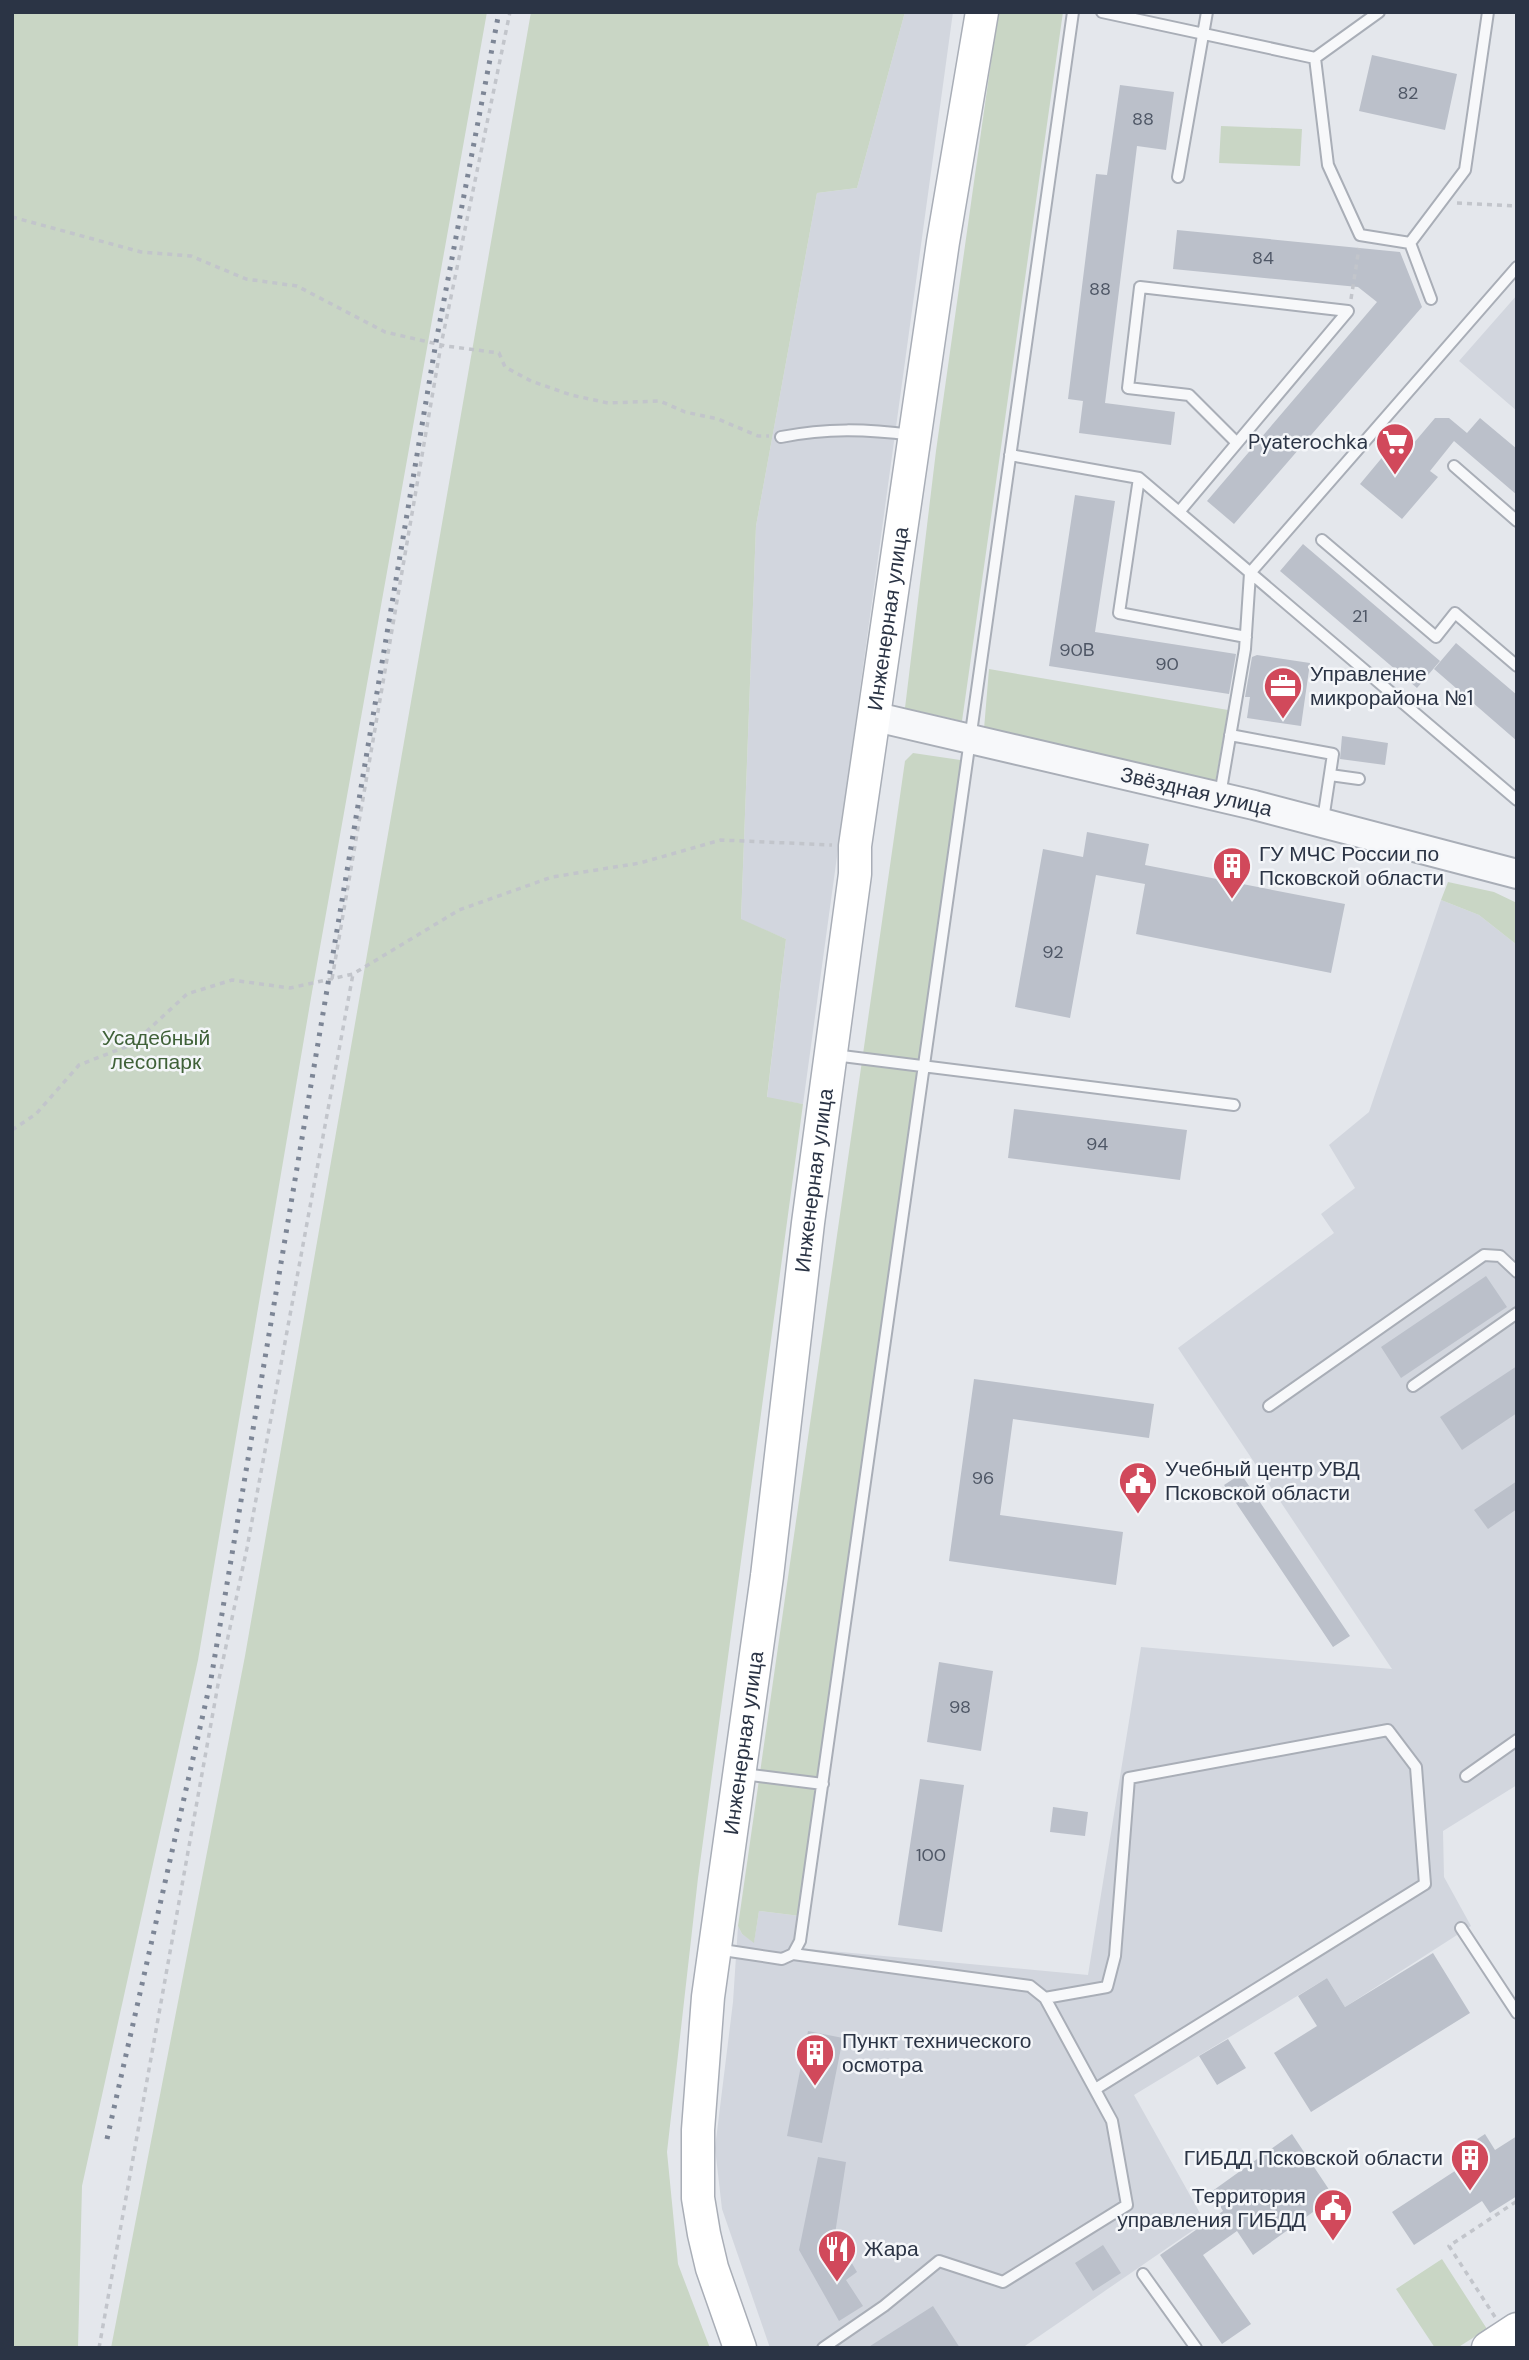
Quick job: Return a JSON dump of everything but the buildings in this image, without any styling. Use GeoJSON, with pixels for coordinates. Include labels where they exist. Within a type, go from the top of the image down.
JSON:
{"type":"FeatureCollection","features":[{"type":"Feature","properties":{"kind":"main road","name":"Инженерная улица"},"geometry":{"type":"LineString","coordinates":[[740,2348],[712,2268],[698,2198],[698,2130],[708,1997],[740,1774],[832,1055],[855,874],[855,846],[876,717],[943,243],[982,12]]}},
{"type":"Feature","properties":{"kind":"street","name":"Звёздная улица"},"geometry":{"type":"LineString","coordinates":[[876,717],[1219,797],[1517,874]]}},
{"type":"Feature","properties":{"kind":"lane"},"geometry":{"type":"LineString","coordinates":[[793,1954],[800,1941],[823,1784],[1073,12]]}},
{"type":"Feature","properties":{"kind":"lane"},"geometry":{"type":"LineString","coordinates":[[1102,12],[1315,58],[1379,12]]}},
{"type":"Feature","properties":{"kind":"lane"},"geometry":{"type":"LineString","coordinates":[[1178,177],[1201,32],[1207,12]]}},
{"type":"Feature","properties":{"kind":"lane"},"geometry":{"type":"LineString","coordinates":[[1410,243],[1465,170],[1488,12]]}},
{"type":"Feature","properties":{"kind":"lane"},"geometry":{"type":"LineString","coordinates":[[1315,58],[1328,165],[1360,235],[1410,243]]}},
{"type":"Feature","properties":{"kind":"lane"},"geometry":{"type":"LineString","coordinates":[[1410,243],[1431,299]]}},
{"type":"Feature","properties":{"kind":"lane"},"geometry":{"type":"LineString","coordinates":[[1219,797],[1246,637],[1250,572],[1517,267]]}},
{"type":"Feature","properties":{"kind":"lane"},"geometry":{"type":"LineString","coordinates":[[1237,443],[1189,395],[1128,388],[1140,287],[1348,311]]}},
{"type":"Feature","properties":{"kind":"lane"},"geometry":{"type":"LineString","coordinates":[[1179,512],[1348,311]]}},
{"type":"Feature","properties":{"kind":"lane"},"geometry":{"type":"LineString","coordinates":[[781,438],[820,429],[861,428],[915,436]]}},
{"type":"Feature","properties":{"kind":"lane"},"geometry":{"type":"LineString","coordinates":[[1010,455],[1139,478],[1517,800]]}},
{"type":"Feature","properties":{"kind":"lane"},"geometry":{"type":"LineString","coordinates":[[1454,466],[1517,521]]}},
{"type":"Feature","properties":{"kind":"lane"},"geometry":{"type":"LineString","coordinates":[[1139,478],[1119,613],[1246,637]]}},
{"type":"Feature","properties":{"kind":"lane"},"geometry":{"type":"LineString","coordinates":[[1322,540],[1436,637],[1455,613],[1517,666]]}},
{"type":"Feature","properties":{"kind":"lane"},"geometry":{"type":"LineString","coordinates":[[1230,735],[1333,754],[1323,823]]}},
{"type":"Feature","properties":{"kind":"lane"},"geometry":{"type":"LineString","coordinates":[[1330,775],[1359,779]]}},
{"type":"Feature","properties":{"kind":"lane"},"geometry":{"type":"LineString","coordinates":[[832,1055],[1234,1105]]}},
{"type":"Feature","properties":{"kind":"lane"},"geometry":{"type":"LineString","coordinates":[[1269,1406],[1484,1255],[1500,1256],[1517,1272]]}},
{"type":"Feature","properties":{"kind":"lane"},"geometry":{"type":"LineString","coordinates":[[1413,1386],[1517,1313]]}},
{"type":"Feature","properties":{"kind":"lane"},"geometry":{"type":"LineString","coordinates":[[1045,1998],[1107,1987],[1115,1956],[1129,1778],[1388,1730],[1416,1767],[1425,1884],[1097,2088]]}},
{"type":"Feature","properties":{"kind":"lane"},"geometry":{"type":"LineString","coordinates":[[1466,1776],[1517,1740]]}},
{"type":"Feature","properties":{"kind":"lane"},"geometry":{"type":"LineString","coordinates":[[740,1774],[823,1784]]}},
{"type":"Feature","properties":{"kind":"lane"},"geometry":{"type":"LineString","coordinates":[[1461,1928],[1517,2013]]}},
{"type":"Feature","properties":{"kind":"lane"},"geometry":{"type":"LineString","coordinates":[[716,1948],[782,1959],[793,1954],[1030,1986],[1045,1998],[1097,2088],[1112,2121],[1126,2205],[1003,2283],[939,2261],[823,2348]]}},
{"type":"Feature","properties":{"kind":"lane"},"geometry":{"type":"LineString","coordinates":[[1143,2274],[1196,2348]]}},
{"type":"Feature","properties":{"kind":"lane"},"geometry":{"type":"LineString","coordinates":[[839,2337],[846,2348]]}},
{"type":"Feature","properties":{"kind":"path"},"geometry":{"type":"LineString","coordinates":[[332,979],[441,345],[510,12]]}},
{"type":"Feature","properties":{"kind":"path"},"geometry":{"type":"LineString","coordinates":[[1441,202],[1517,206]]}},
{"type":"Feature","properties":{"kind":"path"},"geometry":{"type":"LineString","coordinates":[[12,218],[141,252],[191,256],[246,279],[297,286],[385,332],[441,345],[499,353],[505,368],[531,381],[571,395],[608,403],[660,401],[685,412],[718,419],[758,436],[781,438]]}},
{"type":"Feature","properties":{"kind":"path"},"geometry":{"type":"LineString","coordinates":[[1348,311],[1360,235]]}},
{"type":"Feature","properties":{"kind":"path"},"geometry":{"type":"LineString","coordinates":[[12,1130],[37,1114],[79,1065],[133,1044],[187,995],[232,980],[290,988],[353,974],[459,910],[552,877],[640,863],[721,840],[855,846]]}},
{"type":"Feature","properties":{"kind":"path"},"geometry":{"type":"LineString","coordinates":[[99,2348],[219,1679],[249,1535],[353,974]]}},
{"type":"Feature","properties":{"kind":"path"},"geometry":{"type":"LineString","coordinates":[[1504,2338],[1449,2246],[1517,2201]]}},
{"type":"Feature","properties":{"kind":"shaded area"},"geometry":{"type":"Polygon","coordinates":[[[905,12],[953,12],[803,1104],[767,1098],[786,939],[741,920],[756,526],[817,193],[857,188],[905,12]]]}},
{"type":"Feature","properties":{"kind":"shaded area"},"geometry":{"type":"Polygon","coordinates":[[[1517,295],[1517,411],[1459,361],[1517,295]]]}},
{"type":"Feature","properties":{"kind":"shaded area"},"geometry":{"type":"Polygon","coordinates":[[[1441,900],[1479,915],[1517,945],[1517,1785],[1443,1831],[1444,1877],[1471,1926],[1345,2007],[1327,1978],[1134,2095],[1205,2222],[1022,2348],[770,2348],[722,2209],[715,2148],[733,2002],[738,1926],[742,1934],[754,1942],[759,1911],[800,1916],[798,1948],[1088,1975],[1141,1647],[1392,1669],[1178,1348],[1334,1233],[1321,1214],[1355,1188],[1329,1145],[1369,1112],[1441,900]]]}},
{"type":"Feature","properties":{"kind":"green space","name":"Усадебный лесопарк"},"geometry":{"type":"Polygon","coordinates":[[[12,12],[487,12],[312,992],[198,1660],[82,2186],[78,2348],[12,2348],[12,12]]]}},
{"type":"Feature","properties":{"kind":"green space"},"geometry":{"type":"Polygon","coordinates":[[[531,12],[905,12],[857,188],[817,193],[756,526],[741,919],[786,939],[767,1097],[803,1104],[698,1878],[667,2152],[678,2264],[710,2348],[111,2348],[245,1656],[531,12]]]}},
{"type":"Feature","properties":{"kind":"green space"},"geometry":{"type":"Polygon","coordinates":[[[998,12],[1063,12],[962,721],[905,708],[936,451],[998,12]]]}},
{"type":"Feature","properties":{"kind":"green space"},"geometry":{"type":"Polygon","coordinates":[[[1221,126],[1302,129],[1300,166],[1219,163],[1221,126]]]}},
{"type":"Feature","properties":{"kind":"green space"},"geometry":{"type":"Polygon","coordinates":[[[989,669],[1228,710],[1215,784],[984,729],[989,669]]]}},
{"type":"Feature","properties":{"kind":"green space"},"geometry":{"type":"Polygon","coordinates":[[[913,753],[967,761],[800,1916],[759,1911],[754,1943],[742,1934],[738,1926],[905,761],[913,753]]]}},
{"type":"Feature","properties":{"kind":"green space"},"geometry":{"type":"Polygon","coordinates":[[[1448,882],[1494,892],[1517,903],[1517,945],[1479,915],[1441,900],[1448,882]]]}},
{"type":"Feature","properties":{"kind":"green space"},"geometry":{"type":"Polygon","coordinates":[[[1442,2259],[1487,2329],[1457,2348],[1435,2348],[1396,2289],[1442,2259]]]}},
{"type":"Feature","properties":{"kind":"railway"},"geometry":{"type":"LineString","coordinates":[[107,2139],[211,1679],[436,342],[499,12]]}},
{"type":"Feature","properties":{"kind":"place","name":"Pyaterochka"},"geometry":{"type":"Point","coordinates":[1395,476]}},
{"type":"Feature","properties":{"kind":"place","name":"Управление микрорайона №1"},"geometry":{"type":"Point","coordinates":[1283,720]}},
{"type":"Feature","properties":{"kind":"place","name":"ГУ МЧС России по Псковской области"},"geometry":{"type":"Point","coordinates":[1232,900]}},
{"type":"Feature","properties":{"kind":"place","name":"Учебный центр УВД Псковской области"},"geometry":{"type":"Point","coordinates":[1138,1515]}},
{"type":"Feature","properties":{"kind":"place","name":"Пункт технического осмотра"},"geometry":{"type":"Point","coordinates":[815,2087]}},
{"type":"Feature","properties":{"kind":"place","name":"ГИБДД Псковской области"},"geometry":{"type":"Point","coordinates":[1470,2192]}},
{"type":"Feature","properties":{"kind":"place","name":"Территория управления ГИБДД"},"geometry":{"type":"Point","coordinates":[1333,2242]}},
{"type":"Feature","properties":{"kind":"place","name":"Жара"},"geometry":{"type":"Point","coordinates":[837,2283]}}]}
